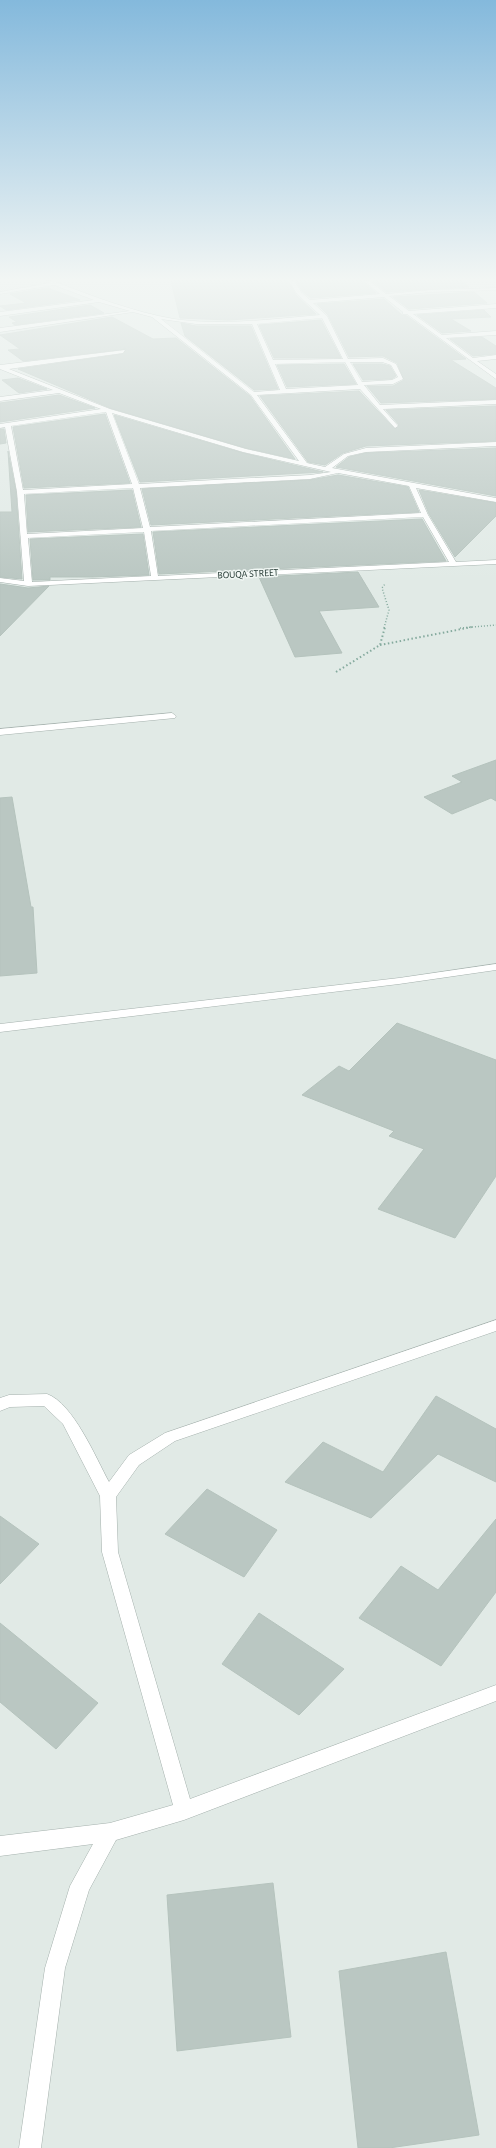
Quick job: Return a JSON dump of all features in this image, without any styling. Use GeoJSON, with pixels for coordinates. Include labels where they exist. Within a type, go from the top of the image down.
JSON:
{"type":"FeatureCollection","features":[{"type":"Feature","properties":{"kind":"street"},"geometry":{"type":"LineString","coordinates":[[35,381],[108,410],[245,451],[341,472],[496,500]]}},
{"type":"Feature","properties":{"kind":"street"},"geometry":{"type":"LineString","coordinates":[[237,381],[253,394],[305,464]]}},
{"type":"Feature","properties":{"kind":"street"},"geometry":{"type":"LineString","coordinates":[[280,381],[284,391]]}},
{"type":"Feature","properties":{"kind":"street"},"geometry":{"type":"LineString","coordinates":[[359,381],[378,407],[395,426]]}},
{"type":"Feature","properties":{"kind":"street"},"geometry":{"type":"LineString","coordinates":[[253,394],[395,381]]}},
{"type":"Feature","properties":{"kind":"street"},"geometry":{"type":"LineString","coordinates":[[0,399],[60,391]]}},
{"type":"Feature","properties":{"kind":"street"},"geometry":{"type":"LineString","coordinates":[[378,407],[496,402]]}},
{"type":"Feature","properties":{"kind":"street"},"geometry":{"type":"LineString","coordinates":[[0,426],[108,410]]}},
{"type":"Feature","properties":{"kind":"street"},"geometry":{"type":"LineString","coordinates":[[108,410],[136,486],[147,529],[155,578]]}},
{"type":"Feature","properties":{"kind":"street"},"geometry":{"type":"LineString","coordinates":[[8,425],[20,492],[28,584]]}},
{"type":"Feature","properties":{"kind":"street"},"geometry":{"type":"LineString","coordinates":[[326,469],[346,455],[366,450],[496,444]]}},
{"type":"Feature","properties":{"kind":"street"},"geometry":{"type":"LineString","coordinates":[[20,492],[310,478],[341,472]]}},
{"type":"Feature","properties":{"kind":"street"},"geometry":{"type":"LineString","coordinates":[[411,484],[425,515],[453,563]]}},
{"type":"Feature","properties":{"kind":"street"},"geometry":{"type":"LineString","coordinates":[[24,536],[425,515]]}},
{"type":"Feature","properties":{"kind":"street","name":"BOUQA STREET"},"geometry":{"type":"LineString","coordinates":[[0,580],[28,584],[496,562]]}},
{"type":"Feature","properties":{"kind":"street"},"geometry":{"type":"LineString","coordinates":[[0,732],[67,727],[172,716]]}},
{"type":"Feature","properties":{"kind":"street"},"geometry":{"type":"LineString","coordinates":[[0,1028],[399,981],[496,967]]}},
{"type":"Feature","properties":{"kind":"street"},"geometry":{"type":"LineString","coordinates":[[108,1496],[134,1460],[170,1437],[496,1325]]}},
{"type":"Feature","properties":{"kind":"street"},"geometry":{"type":"LineString","coordinates":[[0,1405],[9,1402],[47,1400],[68,1420],[108,1496],[110,1552],[184,1811]]}},
{"type":"Feature","properties":{"kind":"street"},"geometry":{"type":"LineString","coordinates":[[0,1846],[110,1832],[184,1811],[496,1693]]}},
{"type":"Feature","properties":{"kind":"street"},"geometry":{"type":"LineString","coordinates":[[30,2148],[54,1968],[80,1886],[110,1832]]}},
{"type":"Feature","properties":{"kind":"path"},"geometry":{"type":"LineString","coordinates":[[380,645],[389,610],[382,588],[402,566]]}},
{"type":"Feature","properties":{"kind":"path"},"geometry":{"type":"LineString","coordinates":[[336,672],[380,645],[453,630],[496,625]]}},
{"type":"Feature","properties":{"kind":"building"},"geometry":{"type":"Polygon","coordinates":[[[4,381],[27,381],[47,389],[19,393],[4,381]]]}},
{"type":"Feature","properties":{"kind":"building"},"geometry":{"type":"Polygon","coordinates":[[[47,381],[231,381],[250,396],[295,459],[246,448],[110,408],[47,381]]]}},
{"type":"Feature","properties":{"kind":"building"},"geometry":{"type":"Polygon","coordinates":[[[243,381],[275,381],[278,389],[254,390],[243,381]]]}},
{"type":"Feature","properties":{"kind":"building"},"geometry":{"type":"Polygon","coordinates":[[[284,381],[354,381],[356,384],[287,387],[284,381]]]}},
{"type":"Feature","properties":{"kind":"building"},"geometry":{"type":"Polygon","coordinates":[[[402,381],[485,381],[496,388],[496,399],[381,403],[367,386],[393,386],[402,381]]]}},
{"type":"Feature","properties":{"kind":"building"},"geometry":{"type":"Polygon","coordinates":[[[359,391],[395,429],[399,425],[386,410],[496,406],[496,441],[366,446],[343,453],[325,465],[308,462],[260,396],[359,391]]]}},
{"type":"Feature","properties":{"kind":"building"},"geometry":{"type":"Polygon","coordinates":[[[59,395],[95,408],[0,422],[0,403],[59,395]]]}},
{"type":"Feature","properties":{"kind":"building"},"geometry":{"type":"Polygon","coordinates":[[[105,414],[130,483],[24,488],[13,427],[105,414]]]}},
{"type":"Feature","properties":{"kind":"building"},"geometry":{"type":"Polygon","coordinates":[[[114,415],[243,453],[323,472],[140,482],[114,415]]]}},
{"type":"Feature","properties":{"kind":"building"},"geometry":{"type":"Polygon","coordinates":[[[0,429],[4,429],[6,443],[0,444],[0,429]]]}},
{"type":"Feature","properties":{"kind":"building"},"geometry":{"type":"Polygon","coordinates":[[[496,448],[496,496],[336,467],[349,457],[366,453],[496,448]]]}},
{"type":"Feature","properties":{"kind":"building"},"geometry":{"type":"Polygon","coordinates":[[[8,451],[16,492],[22,579],[0,577],[0,512],[12,512],[8,451]]]}},
{"type":"Feature","properties":{"kind":"building"},"geometry":{"type":"Polygon","coordinates":[[[338,475],[408,487],[419,512],[151,525],[142,489],[310,480],[338,475]]]}},
{"type":"Feature","properties":{"kind":"building"},"geometry":{"type":"Polygon","coordinates":[[[132,490],[141,527],[28,532],[26,495],[132,490]]]}},
{"type":"Feature","properties":{"kind":"building"},"geometry":{"type":"Polygon","coordinates":[[[419,490],[496,503],[496,516],[455,557],[429,514],[419,490]]]}},
{"type":"Feature","properties":{"kind":"building"},"geometry":{"type":"Polygon","coordinates":[[[422,519],[446,561],[159,574],[153,532],[422,519]]]}},
{"type":"Feature","properties":{"kind":"building"},"geometry":{"type":"Polygon","coordinates":[[[143,534],[149,575],[50,577],[50,580],[33,580],[30,539],[143,534]]]}},
{"type":"Feature","properties":{"kind":"building"},"geometry":{"type":"Polygon","coordinates":[[[358,572],[379,607],[319,611],[342,653],[295,657],[259,577],[358,572]]]}},
{"type":"Feature","properties":{"kind":"building"},"geometry":{"type":"Polygon","coordinates":[[[0,584],[28,588],[49,586],[0,636],[0,584]]]}},
{"type":"Feature","properties":{"kind":"building"},"geometry":{"type":"Polygon","coordinates":[[[496,760],[496,801],[491,798],[452,814],[424,797],[462,782],[452,776],[496,760]]]}},
{"type":"Feature","properties":{"kind":"building"},"geometry":{"type":"Polygon","coordinates":[[[12,797],[31,907],[33,907],[37,973],[0,976],[0,798],[12,797]]]}},
{"type":"Feature","properties":{"kind":"building"},"geometry":{"type":"Polygon","coordinates":[[[397,1023],[496,1060],[496,1176],[455,1238],[378,1209],[424,1149],[389,1136],[394,1131],[302,1095],[339,1066],[349,1071],[397,1023]]]}},
{"type":"Feature","properties":{"kind":"building"},"geometry":{"type":"Polygon","coordinates":[[[436,1396],[496,1429],[496,1482],[438,1454],[371,1518],[285,1482],[323,1442],[383,1472],[436,1396]]]}},
{"type":"Feature","properties":{"kind":"building"},"geometry":{"type":"Polygon","coordinates":[[[207,1489],[277,1530],[244,1577],[165,1534],[207,1489]]]}},
{"type":"Feature","properties":{"kind":"building"},"geometry":{"type":"Polygon","coordinates":[[[0,1516],[39,1544],[0,1584],[0,1516]]]}},
{"type":"Feature","properties":{"kind":"building"},"geometry":{"type":"Polygon","coordinates":[[[496,1519],[496,1592],[441,1666],[359,1618],[401,1566],[438,1590],[496,1519]]]}},
{"type":"Feature","properties":{"kind":"building"},"geometry":{"type":"Polygon","coordinates":[[[259,1613],[344,1669],[299,1715],[222,1664],[259,1613]]]}},
{"type":"Feature","properties":{"kind":"building"},"geometry":{"type":"Polygon","coordinates":[[[0,1623],[98,1703],[56,1749],[0,1702],[0,1623]]]}},
{"type":"Feature","properties":{"kind":"building"},"geometry":{"type":"Polygon","coordinates":[[[273,1883],[291,2037],[177,2051],[167,1895],[273,1883]]]}},
{"type":"Feature","properties":{"kind":"building"},"geometry":{"type":"Polygon","coordinates":[[[446,1952],[479,2135],[389,2148],[358,2148],[339,1971],[446,1952]]]}}]}
